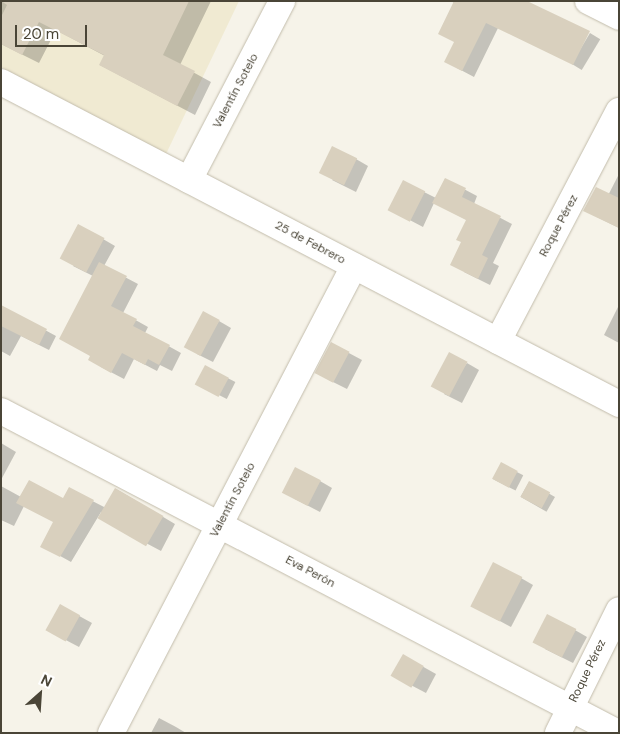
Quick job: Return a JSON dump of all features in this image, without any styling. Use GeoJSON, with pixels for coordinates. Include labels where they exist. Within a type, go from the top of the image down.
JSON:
{"type":"FeatureCollection","features":[{"type":"Feature","properties":{"kind":"street","name":"Valentín Sotelo"},"geometry":{"type":"LineString","coordinates":[[189,180],[282,1]]}},
{"type":"Feature","properties":{"kind":"street"},"geometry":{"type":"LineString","coordinates":[[588,1],[619,17]]}},
{"type":"Feature","properties":{"kind":"street","name":"25 de Febrero"},"geometry":{"type":"LineString","coordinates":[[1,82],[619,404]]}},
{"type":"Feature","properties":{"kind":"street","name":"Roque Pérez"},"geometry":{"type":"LineString","coordinates":[[498,341],[619,110]]}},
{"type":"Feature","properties":{"kind":"street","name":"Valentín Sotelo"},"geometry":{"type":"LineString","coordinates":[[112,733],[354,266]]}},
{"type":"Feature","properties":{"kind":"street","name":"Eva Perón"},"geometry":{"type":"LineString","coordinates":[[1,411],[618,733]]}},
{"type":"Feature","properties":{"kind":"street","name":"Roque Pérez"},"geometry":{"type":"LineString","coordinates":[[558,733],[619,610]]}},
{"type":"Feature","properties":{"kind":"shaded area"},"geometry":{"type":"Polygon","coordinates":[[[1,1],[239,1],[166,154],[1,67],[1,1]]]}},
{"type":"Feature","properties":{"kind":"building"},"geometry":{"type":"Polygon","coordinates":[[[1,1],[189,1],[163,55],[195,71],[177,106],[99,65],[104,55],[39,22],[22,55],[1,44],[1,17],[7,5],[1,1]]]}},
{"type":"Feature","properties":{"kind":"building"},"geometry":{"type":"Polygon","coordinates":[[[454,1],[527,1],[590,31],[573,65],[486,23],[462,71],[444,62],[454,42],[438,34],[454,1]]]}},
{"type":"Feature","properties":{"kind":"building"},"geometry":{"type":"Polygon","coordinates":[[[332,146],[357,158],[344,185],[319,173],[332,146]]]}},
{"type":"Feature","properties":{"kind":"building"},"geometry":{"type":"Polygon","coordinates":[[[445,178],[466,188],[462,197],[501,216],[482,255],[488,258],[478,279],[450,265],[461,242],[456,240],[466,220],[432,203],[445,178]]]}},
{"type":"Feature","properties":{"kind":"building"},"geometry":{"type":"Polygon","coordinates":[[[403,180],[425,191],[410,222],[388,210],[403,180]]]}},
{"type":"Feature","properties":{"kind":"building"},"geometry":{"type":"Polygon","coordinates":[[[596,187],[619,198],[619,228],[583,211],[596,187]]]}},
{"type":"Feature","properties":{"kind":"building"},"geometry":{"type":"Polygon","coordinates":[[[78,224],[104,238],[86,273],[60,258],[78,224]]]}},
{"type":"Feature","properties":{"kind":"building"},"geometry":{"type":"Polygon","coordinates":[[[99,262],[127,276],[111,306],[137,319],[133,326],[170,345],[159,365],[148,359],[145,365],[122,353],[111,373],[88,360],[90,356],[59,339],[99,262]]]}},
{"type":"Feature","properties":{"kind":"building"},"geometry":{"type":"Polygon","coordinates":[[[1,305],[47,329],[39,345],[1,326],[1,305]]]}},
{"type":"Feature","properties":{"kind":"building"},"geometry":{"type":"Polygon","coordinates":[[[203,311],[220,320],[201,356],[184,347],[203,311]]]}},
{"type":"Feature","properties":{"kind":"building"},"geometry":{"type":"Polygon","coordinates":[[[331,342],[350,352],[333,383],[315,373],[331,342]]]}},
{"type":"Feature","properties":{"kind":"building"},"geometry":{"type":"Polygon","coordinates":[[[449,352],[468,362],[449,396],[431,386],[449,352]]]}},
{"type":"Feature","properties":{"kind":"building"},"geometry":{"type":"Polygon","coordinates":[[[205,365],[229,378],[219,397],[195,384],[205,365]]]}},
{"type":"Feature","properties":{"kind":"building"},"geometry":{"type":"Polygon","coordinates":[[[501,462],[518,471],[509,488],[492,479],[501,462]]]}},
{"type":"Feature","properties":{"kind":"building"},"geometry":{"type":"Polygon","coordinates":[[[295,467],[321,480],[308,506],[282,493],[295,467]]]}},
{"type":"Feature","properties":{"kind":"building"},"geometry":{"type":"Polygon","coordinates":[[[29,480],[63,498],[69,487],[94,500],[60,557],[40,547],[53,522],[16,503],[29,480]]]}},
{"type":"Feature","properties":{"kind":"building"},"geometry":{"type":"Polygon","coordinates":[[[529,481],[550,492],[542,508],[521,497],[529,481]]]}},
{"type":"Feature","properties":{"kind":"building"},"geometry":{"type":"Polygon","coordinates":[[[115,488],[163,516],[146,546],[98,518],[115,488]]]}},
{"type":"Feature","properties":{"kind":"building"},"geometry":{"type":"Polygon","coordinates":[[[493,562],[522,577],[500,622],[470,607],[493,562]]]}},
{"type":"Feature","properties":{"kind":"building"},"geometry":{"type":"Polygon","coordinates":[[[60,604],[80,615],[66,641],[45,630],[60,604]]]}},
{"type":"Feature","properties":{"kind":"building"},"geometry":{"type":"Polygon","coordinates":[[[547,614],[576,629],[562,657],[532,643],[547,614]]]}},
{"type":"Feature","properties":{"kind":"building"},"geometry":{"type":"Polygon","coordinates":[[[403,654],[424,666],[411,688],[390,676],[403,654]]]}}]}
